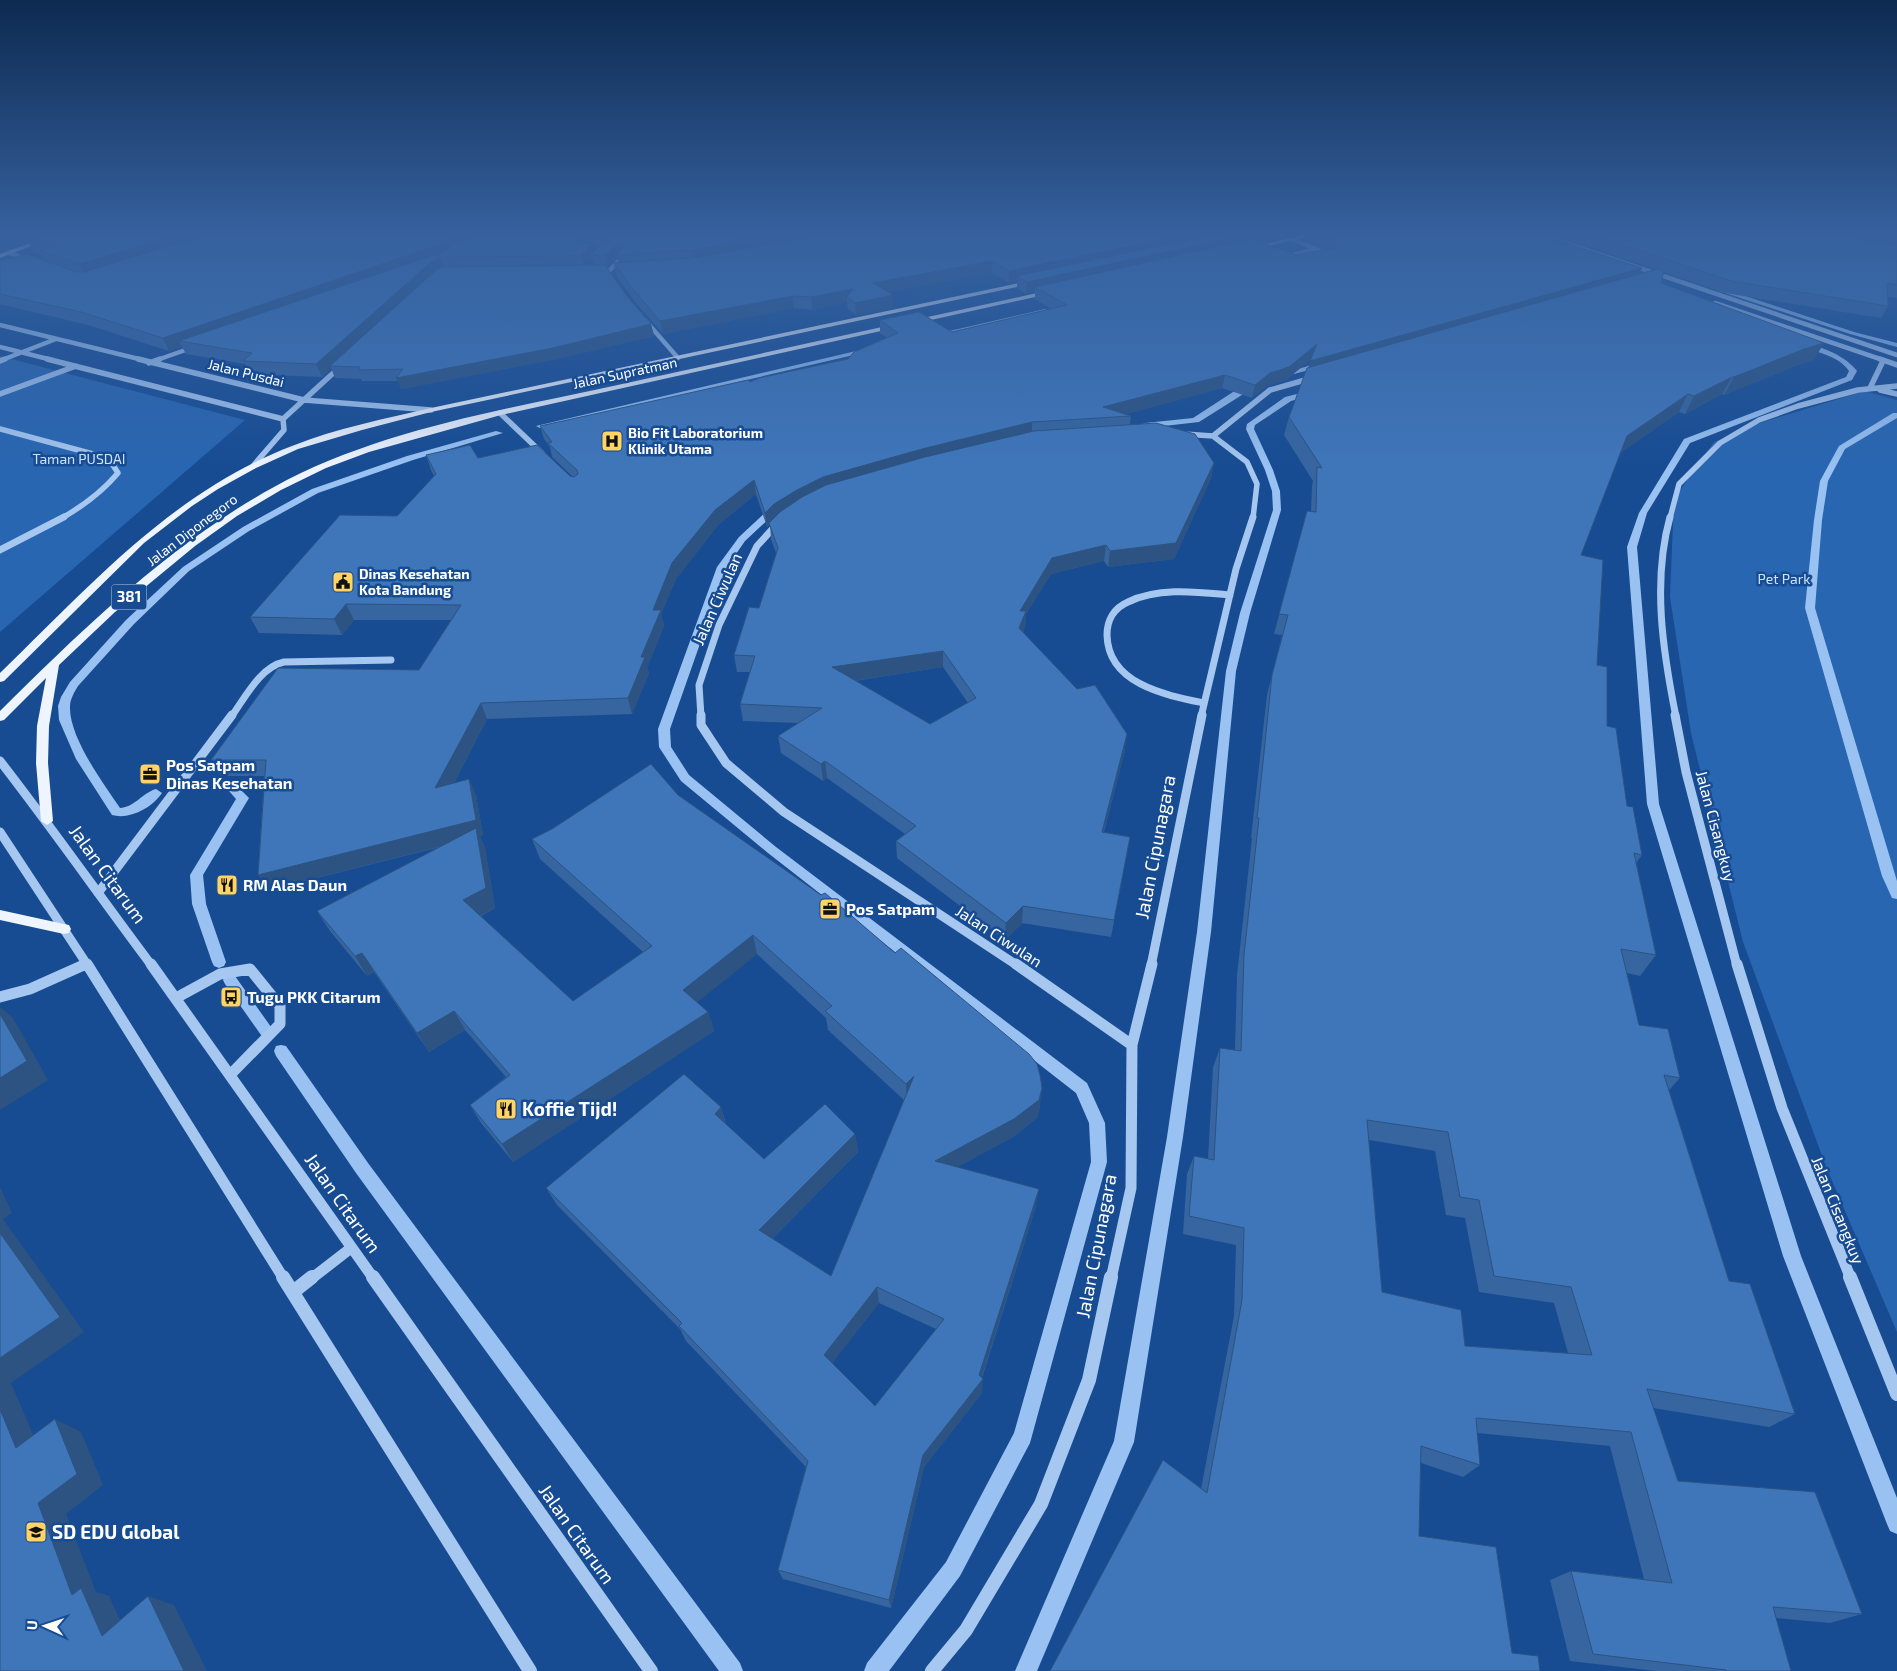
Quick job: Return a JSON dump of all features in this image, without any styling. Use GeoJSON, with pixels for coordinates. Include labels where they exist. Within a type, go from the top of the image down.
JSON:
{"type":"FeatureCollection","features":[{"type":"Feature","properties":{"kind":"main road","name":"Jalan Supratman"},"geometry":{"type":"LineString","coordinates":[[253,466],[295,447],[320,439],[431,410],[889,312]]}},
{"type":"Feature","properties":{"kind":"main road"},"geometry":{"type":"LineString","coordinates":[[923,312],[932,319]]}},
{"type":"Feature","properties":{"kind":"main road","name":"Jalan Supratman"},"geometry":{"type":"LineString","coordinates":[[271,492],[324,466],[417,434],[500,413],[964,312]]}},
{"type":"Feature","properties":{"kind":"main road","name":"Jalan Diponegoro"},"geometry":{"type":"LineString","coordinates":[[0,679],[141,541],[189,504],[253,466]]}},
{"type":"Feature","properties":{"kind":"main road","name":"Jalan Diponegoro"},"geometry":{"type":"LineString","coordinates":[[0,717],[54,664],[169,562],[224,520],[271,492]]}},
{"type":"Feature","properties":{"kind":"main road"},"geometry":{"type":"LineString","coordinates":[[47,820],[42,764],[43,726],[54,664]]}},
{"type":"Feature","properties":{"kind":"main road"},"geometry":{"type":"LineString","coordinates":[[0,915],[64,929]]}},
{"type":"Feature","properties":{"kind":"street"},"geometry":{"type":"LineString","coordinates":[[1741,312],[1897,365]]}},
{"type":"Feature","properties":{"kind":"street"},"geometry":{"type":"LineString","coordinates":[[1771,312],[1897,355]]}},
{"type":"Feature","properties":{"kind":"street"},"geometry":{"type":"LineString","coordinates":[[643,318],[678,358]]}},
{"type":"Feature","properties":{"kind":"street","name":"Jalan Pusdai"},"geometry":{"type":"LineString","coordinates":[[0,325],[304,400],[431,410]]}},
{"type":"Feature","properties":{"kind":"street"},"geometry":{"type":"LineString","coordinates":[[0,361],[56,339]]}},
{"type":"Feature","properties":{"kind":"street"},"geometry":{"type":"LineString","coordinates":[[149,363],[204,343]]}},
{"type":"Feature","properties":{"kind":"street"},"geometry":{"type":"LineString","coordinates":[[0,347],[283,419]]}},
{"type":"Feature","properties":{"kind":"street"},"geometry":{"type":"LineString","coordinates":[[1880,349],[1897,350]]}},
{"type":"Feature","properties":{"kind":"street"},"geometry":{"type":"LineString","coordinates":[[283,419],[346,361]]}},
{"type":"Feature","properties":{"kind":"street"},"geometry":{"type":"LineString","coordinates":[[1883,361],[1870,388],[1897,394]]}},
{"type":"Feature","properties":{"kind":"street"},"geometry":{"type":"LineString","coordinates":[[0,394],[76,366]]}},
{"type":"Feature","properties":{"kind":"street"},"geometry":{"type":"LineString","coordinates":[[1180,433],[1213,436],[1270,390],[1318,376]]}},
{"type":"Feature","properties":{"kind":"street","name":"Jalan Cisangkuy"},"geometry":{"type":"LineString","coordinates":[[1897,386],[1870,388],[1798,406],[1759,420],[1720,443],[1679,484],[1665,535],[1660,590],[1664,655],[1686,772],[1741,980],[1782,1108],[1897,1394]]}},
{"type":"Feature","properties":{"kind":"street"},"geometry":{"type":"LineString","coordinates":[[500,413],[549,460]]}},
{"type":"Feature","properties":{"kind":"street"},"geometry":{"type":"LineString","coordinates":[[253,466],[284,430],[283,419]]}},
{"type":"Feature","properties":{"kind":"street"},"geometry":{"type":"LineString","coordinates":[[0,429],[93,454],[111,462],[118,473],[110,485],[84,504],[0,550]]}},
{"type":"Feature","properties":{"kind":"street","name":"Jalan Cipunagara"},"geometry":{"type":"LineString","coordinates":[[932,1671],[966,1630],[1041,1504],[1090,1380],[1131,1188],[1132,1045],[1155,951],[1204,703],[1230,594],[1253,519],[1256,484],[1247,462],[1213,436]]}},
{"type":"Feature","properties":{"kind":"street","name":"Jalan Ciwulan"},"geometry":{"type":"LineString","coordinates":[[786,518],[778,523],[757,546],[719,626],[699,685],[702,725],[726,763],[784,812],[1061,994],[1132,1045]]}},
{"type":"Feature","properties":{"kind":"street"},"geometry":{"type":"LineString","coordinates":[[1204,703],[1175,698],[1148,688],[1119,670],[1108,652],[1106,630],[1111,615],[1128,602],[1159,594],[1192,592],[1230,594]]}},
{"type":"Feature","properties":{"kind":"street"},"geometry":{"type":"LineString","coordinates":[[98,893],[264,671],[275,664],[284,662],[391,660]]}},
{"type":"Feature","properties":{"kind":"street","name":"Jalan Citarum"},"geometry":{"type":"LineString","coordinates":[[0,761],[47,820],[71,858],[176,998],[651,1671]]}},
{"type":"Feature","properties":{"kind":"street"},"geometry":{"type":"LineString","coordinates":[[0,832],[87,964],[530,1671]]}},
{"type":"Feature","properties":{"kind":"street"},"geometry":{"type":"LineString","coordinates":[[0,997],[30,989],[87,964]]}},
{"type":"Feature","properties":{"kind":"street"},"geometry":{"type":"LineString","coordinates":[[176,998],[215,976],[234,969],[250,969],[280,1006],[280,1024],[230,1075]]}},
{"type":"Feature","properties":{"kind":"street"},"geometry":{"type":"LineString","coordinates":[[293,1292],[351,1248]]}},
{"type":"Feature","properties":{"kind":"green space","name":"Taman PUSDAI"},"geometry":{"type":"Polygon","coordinates":[[[0,356],[245,420],[0,632],[0,356]]]}},
{"type":"Feature","properties":{"kind":"green space","name":"Pet Park"},"geometry":{"type":"Polygon","coordinates":[[[1865,391],[1897,400],[1897,1332],[1827,1169],[1743,942],[1691,733],[1670,597],[1674,499],[1714,442],[1763,422],[1865,391]]]}},
{"type":"Feature","properties":{"kind":"building"},"geometry":{"type":"Polygon","coordinates":[[[81,312],[240,312],[163,338],[81,312]]]}},
{"type":"Feature","properties":{"kind":"building"},"geometry":{"type":"Polygon","coordinates":[[[265,312],[375,312],[316,364],[243,361],[252,353],[179,341],[265,312]]]}},
{"type":"Feature","properties":{"kind":"building"},"geometry":{"type":"Polygon","coordinates":[[[390,312],[641,312],[651,324],[553,348],[396,378],[403,369],[358,370],[360,367],[330,366],[390,312]]]}},
{"type":"Feature","properties":{"kind":"building"},"geometry":{"type":"Polygon","coordinates":[[[652,312],[708,312],[660,321],[652,312]]]}},
{"type":"Feature","properties":{"kind":"building"},"geometry":{"type":"Polygon","coordinates":[[[919,312],[952,332],[1037,312],[1485,312],[1310,361],[1317,344],[1289,367],[1270,373],[1255,385],[1225,375],[1103,407],[1131,416],[1032,422],[922,449],[823,477],[774,504],[765,513],[754,480],[715,510],[672,563],[653,610],[661,610],[641,657],[645,657],[628,698],[481,703],[435,788],[469,779],[476,820],[258,875],[266,760],[211,760],[278,668],[419,670],[461,605],[346,604],[334,619],[250,617],[340,515],[397,516],[436,474],[426,455],[470,445],[478,458],[537,445],[570,476],[574,477],[578,474],[577,470],[548,443],[552,442],[540,426],[748,380],[750,382],[759,378],[848,359],[854,352],[898,333],[880,320],[919,312]]]}},
{"type":"Feature","properties":{"kind":"building"},"geometry":{"type":"Polygon","coordinates":[[[1505,312],[1740,312],[1824,343],[1732,377],[1694,396],[1688,394],[1627,436],[1581,555],[1603,560],[1597,665],[1607,667],[1607,726],[1616,728],[1627,806],[1633,807],[1642,855],[1634,853],[1656,955],[1621,949],[1639,1025],[1668,1029],[1680,1078],[1664,1075],[1729,1281],[1750,1284],[1795,1414],[1647,1389],[1678,1481],[1815,1492],[1862,1614],[1773,1607],[1791,1671],[1726,1671],[1593,1654],[1571,1571],[1672,1583],[1631,1432],[1476,1418],[1480,1465],[1421,1446],[1419,1536],[1496,1547],[1512,1653],[1538,1656],[1540,1671],[1050,1671],[1163,1460],[1207,1493],[1242,1300],[1244,1228],[1189,1216],[1194,1156],[1214,1160],[1220,1048],[1241,1051],[1244,955],[1272,675],[1288,615],[1279,614],[1307,511],[1316,512],[1317,467],[1322,468],[1289,417],[1307,368],[1505,312]],[[1367,1120],[1382,1292],[1461,1310],[1465,1346],[1592,1355],[1571,1287],[1494,1276],[1479,1200],[1460,1197],[1448,1132],[1367,1120]]]}},
{"type":"Feature","properties":{"kind":"building"},"geometry":{"type":"Polygon","coordinates":[[[1156,423],[1195,434],[1214,463],[1176,543],[1110,551],[1106,545],[1052,558],[1020,611],[1026,611],[1019,628],[1077,689],[1095,685],[1127,734],[1102,832],[1130,837],[1114,920],[1023,906],[1006,923],[896,841],[916,826],[825,761],[821,764],[778,736],[822,708],[740,704],[755,656],[734,655],[749,607],[759,608],[778,548],[769,523],[780,512],[802,497],[826,485],[925,457],[1034,431],[1156,423]],[[943,651],[832,667],[930,724],[976,698],[943,651]]]}},
{"type":"Feature","properties":{"kind":"building"},"geometry":{"type":"Polygon","coordinates":[[[651,764],[678,795],[821,895],[825,893],[895,953],[901,948],[1029,1054],[1037,1064],[1042,1088],[1039,1100],[1014,1119],[935,1161],[1039,1189],[979,1375],[983,1379],[923,1455],[889,1600],[778,1570],[808,1461],[679,1326],[682,1323],[546,1188],[684,1074],[721,1107],[715,1114],[764,1159],[825,1104],[855,1134],[759,1230],[831,1276],[914,1076],[906,1084],[825,1011],[832,1006],[753,935],[683,990],[708,1012],[502,1144],[470,1105],[510,1075],[454,1011],[417,1033],[362,953],[355,956],[317,911],[476,828],[486,888],[463,900],[573,1001],[652,946],[532,839],[552,829],[651,764]],[[877,1287],[824,1355],[875,1406],[944,1319],[877,1287]]]}},
{"type":"Feature","properties":{"kind":"building"},"geometry":{"type":"Polygon","coordinates":[[[0,1014],[27,1061],[0,1078],[0,1014]]]}},
{"type":"Feature","properties":{"kind":"building"},"geometry":{"type":"Polygon","coordinates":[[[0,1233],[60,1317],[0,1358],[0,1233]]]}},
{"type":"Feature","properties":{"kind":"building"},"geometry":{"type":"Polygon","coordinates":[[[0,1409],[16,1448],[55,1419],[77,1474],[38,1503],[72,1595],[81,1588],[102,1636],[148,1596],[184,1671],[0,1671],[0,1409]]]}},
{"type":"Feature","properties":{"kind":"waterway"},"geometry":{"type":"LineString","coordinates":[[935,335],[1041,312]]}},
{"type":"Feature","properties":{"kind":"waterway"},"geometry":{"type":"LineString","coordinates":[[1788,312],[1852,333],[1897,345]]}},
{"type":"Feature","properties":{"kind":"waterway"},"geometry":{"type":"LineString","coordinates":[[1805,346],[1845,361],[1853,371],[1849,378],[1687,441],[1643,513],[1632,547],[1653,804],[1792,1256],[1897,1524]]}},
{"type":"Feature","properties":{"kind":"waterway"},"geometry":{"type":"LineString","coordinates":[[540,426],[869,350]]}},
{"type":"Feature","properties":{"kind":"waterway"},"geometry":{"type":"LineString","coordinates":[[1283,375],[1324,363]]}},
{"type":"Feature","properties":{"kind":"waterway"},"geometry":{"type":"LineString","coordinates":[[1145,425],[1196,420],[1236,393],[1250,386]]}},
{"type":"Feature","properties":{"kind":"waterway"},"geometry":{"type":"LineString","coordinates":[[1026,1671],[1124,1442],[1175,1137],[1204,932],[1231,671],[1245,613],[1277,510],[1276,491],[1269,470],[1250,429],[1251,424],[1288,399],[1313,392]]}},
{"type":"Feature","properties":{"kind":"waterway"},"geometry":{"type":"LineString","coordinates":[[1896,415],[1842,448],[1824,481],[1818,520],[1810,608],[1888,876],[1897,894]]}},
{"type":"Feature","properties":{"kind":"waterway"},"geometry":{"type":"LineString","coordinates":[[156,793],[132,810],[116,812],[82,759],[65,720],[64,706],[66,697],[74,684],[130,622],[186,569],[246,529],[315,491],[410,458],[499,433]]}},
{"type":"Feature","properties":{"kind":"waterway"},"geometry":{"type":"LineString","coordinates":[[778,510],[770,513],[742,539],[722,567],[664,729],[665,747],[685,778],[772,850],[1082,1088],[1097,1123],[1099,1162],[1023,1436],[953,1569],[875,1671]]}},
{"type":"Feature","properties":{"kind":"waterway"},"geometry":{"type":"LineString","coordinates":[[219,962],[199,904],[196,875],[243,798],[235,791]]}},
{"type":"Feature","properties":{"kind":"waterway"},"geometry":{"type":"LineString","coordinates":[[230,980],[266,1031]]}},
{"type":"Feature","properties":{"kind":"waterway"},"geometry":{"type":"LineString","coordinates":[[281,1051],[362,1168],[732,1671]]}},
{"type":"Feature","properties":{"kind":"place","name":"Bio Fit Laboratorium Klinik Utama"},"geometry":{"type":"Point","coordinates":[612,441]}},
{"type":"Feature","properties":{"kind":"place","name":"Dinas Kesehatan Kota Bandung"},"geometry":{"type":"Point","coordinates":[343,582]}},
{"type":"Feature","properties":{"kind":"place","name":"Pos Satpam Dinas Kesehatan"},"geometry":{"type":"Point","coordinates":[150,774]}},
{"type":"Feature","properties":{"kind":"place","name":"RM Alas Daun"},"geometry":{"type":"Point","coordinates":[227,885]}},
{"type":"Feature","properties":{"kind":"place","name":"Pos Satpam"},"geometry":{"type":"Point","coordinates":[830,909]}},
{"type":"Feature","properties":{"kind":"place","name":"Tugu PKK Citarum"},"geometry":{"type":"Point","coordinates":[231,997]}},
{"type":"Feature","properties":{"kind":"place","name":"Koffie Tijd!"},"geometry":{"type":"Point","coordinates":[506,1109]}},
{"type":"Feature","properties":{"kind":"place","name":"SD EDU Global"},"geometry":{"type":"Point","coordinates":[36,1532]}}]}
